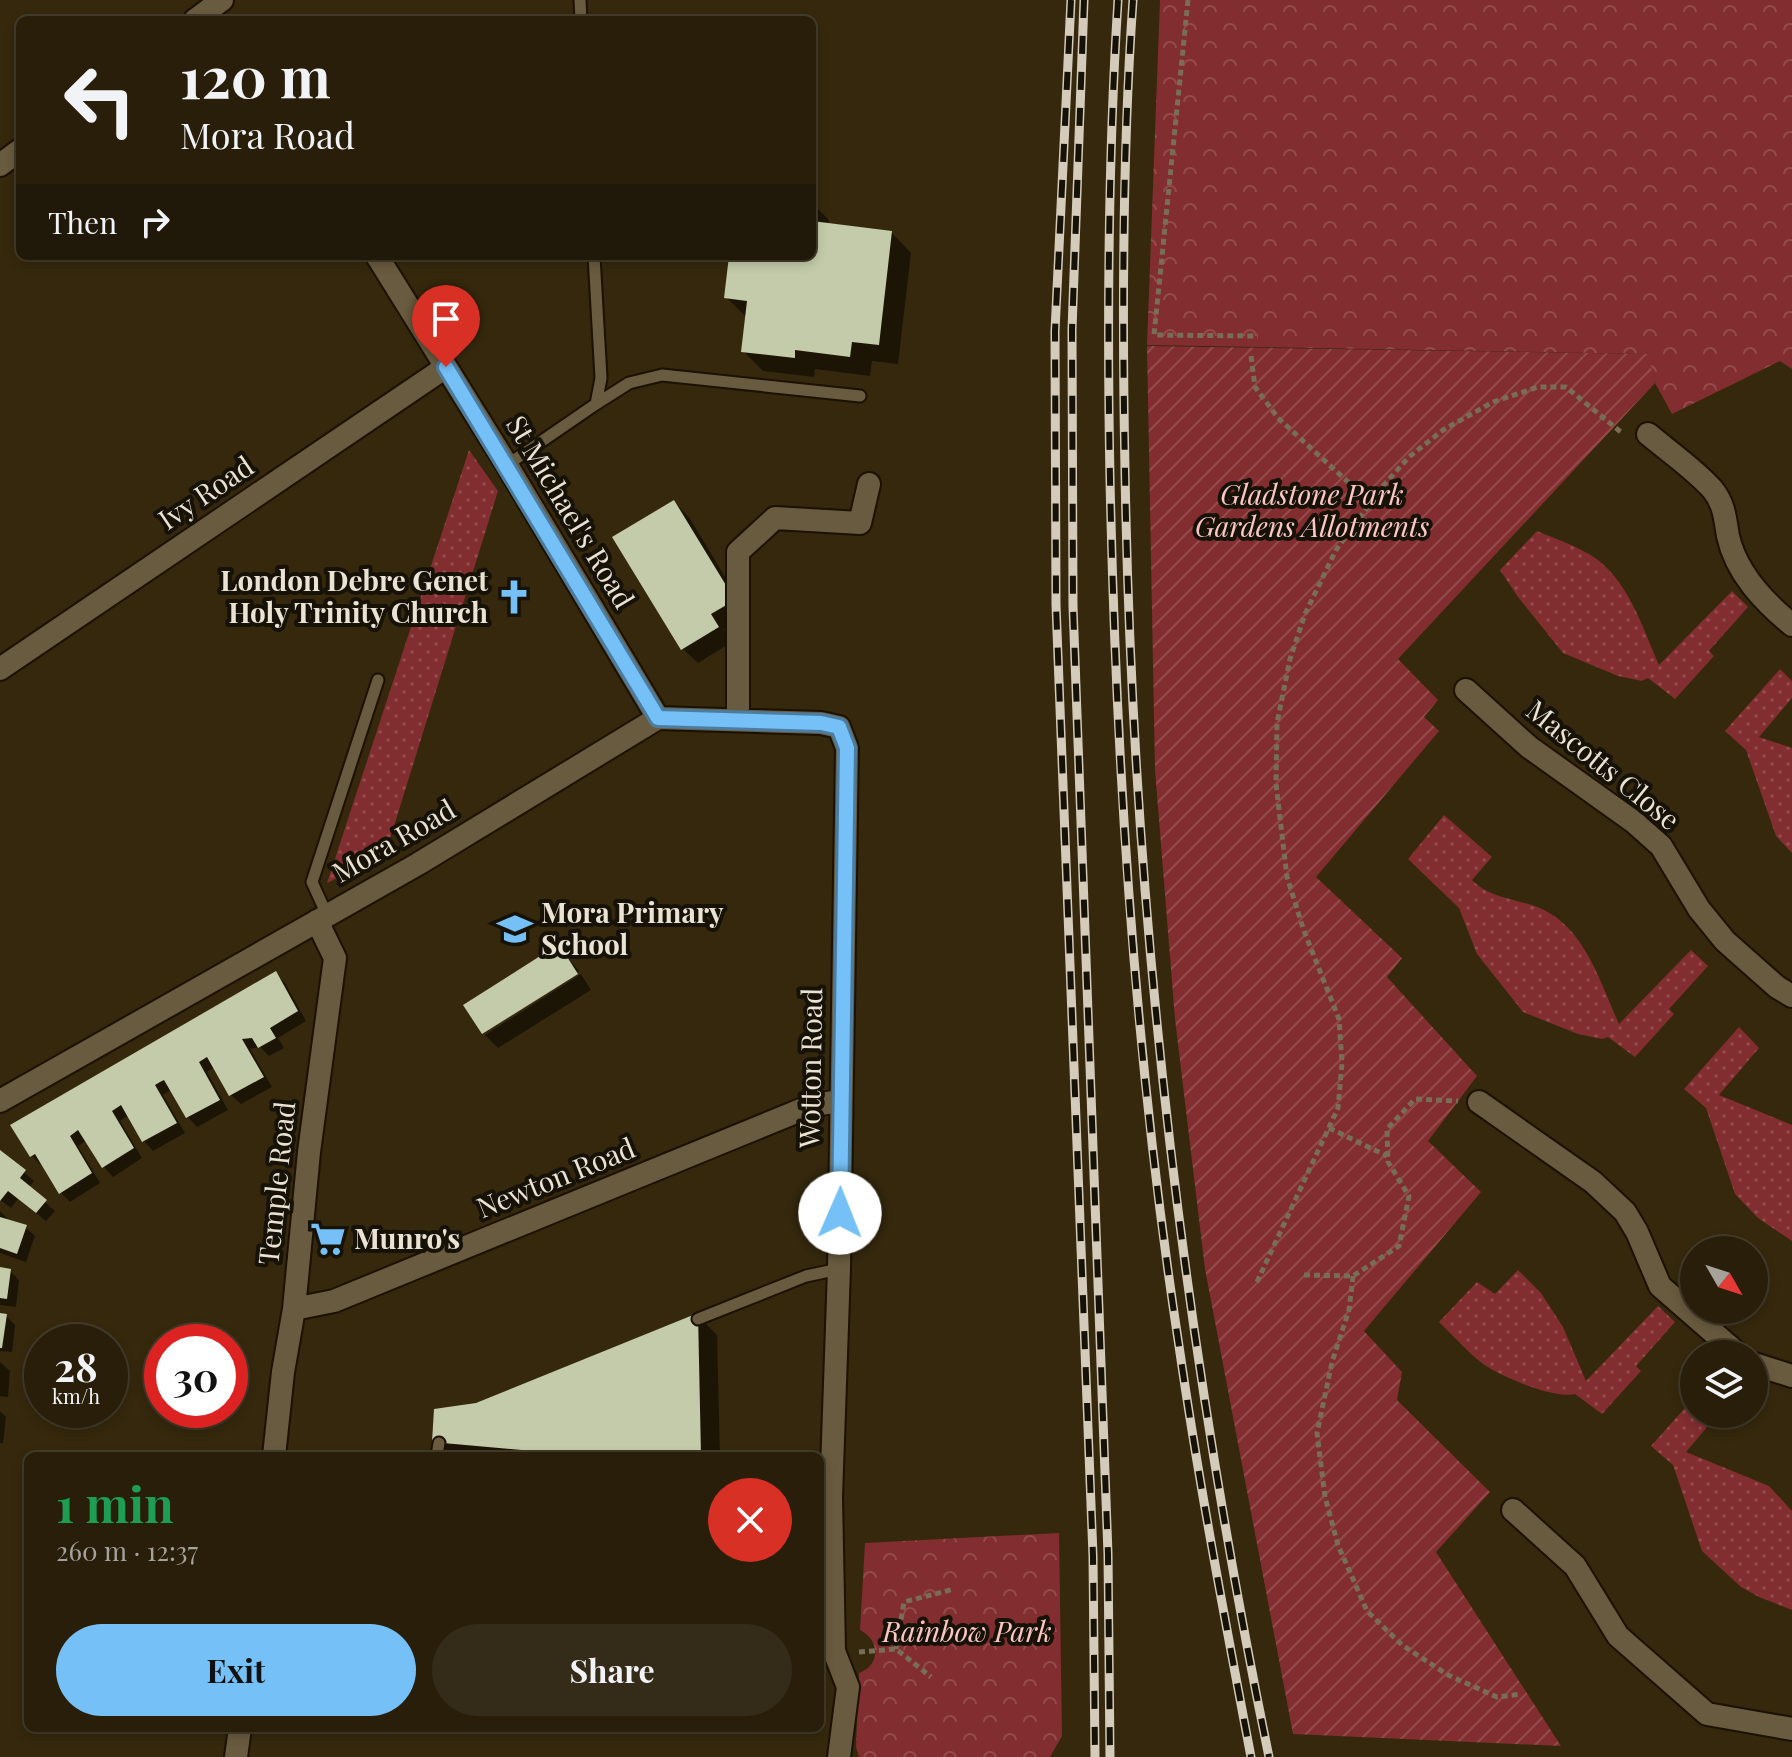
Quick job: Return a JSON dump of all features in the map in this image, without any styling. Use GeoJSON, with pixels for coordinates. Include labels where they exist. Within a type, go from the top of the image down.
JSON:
{"type":"FeatureCollection","features":[{"type":"Feature","properties":{"kind":"street"},"geometry":{"type":"LineString","coordinates":[[204,16],[224,7]]}},
{"type":"Feature","properties":{"kind":"street","name":"St Michael's Road"},"geometry":{"type":"LineString","coordinates":[[379,260],[507,465],[658,718]]}},
{"type":"Feature","properties":{"kind":"street","name":"Ivy Road"},"geometry":{"type":"LineString","coordinates":[[0,669],[446,367]]}},
{"type":"Feature","properties":{"kind":"street"},"geometry":{"type":"LineString","coordinates":[[1648,434],[1713,491],[1726,515],[1729,537],[1740,566],[1765,602],[1792,625]]}},
{"type":"Feature","properties":{"kind":"street"},"geometry":{"type":"LineString","coordinates":[[658,718],[738,720],[738,552],[775,518],[860,523],[869,484]]}},
{"type":"Feature","properties":{"kind":"street","name":"Mascotts Close"},"geometry":{"type":"LineString","coordinates":[[1466,690],[1529,747],[1610,804],[1661,846],[1699,909],[1725,941],[1777,987],[1792,996]]}},
{"type":"Feature","properties":{"kind":"street","name":"Mora Road"},"geometry":{"type":"LineString","coordinates":[[0,1101],[418,864],[658,718]]}},
{"type":"Feature","properties":{"kind":"street","name":"Wotton Road"},"geometry":{"type":"LineString","coordinates":[[738,720],[821,723],[839,727],[847,748],[839,1269],[827,1650],[848,1687],[839,1757]]}},
{"type":"Feature","properties":{"kind":"street","name":"Temple Road"},"geometry":{"type":"LineString","coordinates":[[274,1452],[335,958],[322,918]]}},
{"type":"Feature","properties":{"kind":"street","name":"Newton Road"},"geometry":{"type":"LineString","coordinates":[[294,1309],[334,1301],[813,1105],[841,1101]]}},
{"type":"Feature","properties":{"kind":"street"},"geometry":{"type":"LineString","coordinates":[[1479,1102],[1593,1182],[1625,1212],[1660,1286],[1722,1340]]}},
{"type":"Feature","properties":{"kind":"street"},"geometry":{"type":"LineString","coordinates":[[1768,1368],[1792,1376]]}},
{"type":"Feature","properties":{"kind":"street"},"geometry":{"type":"LineString","coordinates":[[1513,1510],[1575,1566],[1618,1636],[1707,1714],[1792,1729]]}},
{"type":"Feature","properties":{"kind":"street"},"geometry":{"type":"LineString","coordinates":[[236,1757],[239,1732]]}},
{"type":"Feature","properties":{"kind":"lane"},"geometry":{"type":"LineString","coordinates":[[594,260],[601,378],[596,404]]}},
{"type":"Feature","properties":{"kind":"lane"},"geometry":{"type":"LineString","coordinates":[[507,465],[629,383],[662,375],[860,396]]}},
{"type":"Feature","properties":{"kind":"lane"},"geometry":{"type":"LineString","coordinates":[[322,918],[312,882],[378,680]]}},
{"type":"Feature","properties":{"kind":"lane"},"geometry":{"type":"LineString","coordinates":[[698,1319],[806,1276],[839,1269]]}},
{"type":"Feature","properties":{"kind":"lane"},"geometry":{"type":"LineString","coordinates":[[438,1452],[439,1443]]}},
{"type":"Feature","properties":{"kind":"path"},"geometry":{"type":"LineString","coordinates":[[1188,0],[1154,335],[1258,336]]}},
{"type":"Feature","properties":{"kind":"path"},"geometry":{"type":"LineString","coordinates":[[1251,356],[1255,387],[1278,418],[1371,503]]}},
{"type":"Feature","properties":{"kind":"path"},"geometry":{"type":"LineString","coordinates":[[1257,1282],[1338,1108],[1342,1063],[1339,1019],[1304,931],[1287,877],[1276,784],[1277,723],[1290,659],[1305,614],[1336,550],[1371,503],[1409,457],[1443,430],[1493,402],[1538,387],[1566,387],[1622,433]]}},
{"type":"Feature","properties":{"kind":"path"},"geometry":{"type":"LineString","coordinates":[[1304,1275],[1353,1276],[1399,1246],[1409,1196],[1388,1162],[1387,1129],[1415,1099],[1479,1102]]}},
{"type":"Feature","properties":{"kind":"path"},"geometry":{"type":"LineString","coordinates":[[1329,1128],[1387,1156]]}},
{"type":"Feature","properties":{"kind":"path"},"geometry":{"type":"LineString","coordinates":[[1353,1276],[1349,1310],[1332,1362],[1317,1433],[1325,1497],[1338,1545],[1367,1611],[1402,1645],[1448,1675],[1497,1697],[1521,1694]]}},
{"type":"Feature","properties":{"kind":"path"},"geometry":{"type":"LineString","coordinates":[[896,1649],[904,1602],[954,1589]]}},
{"type":"Feature","properties":{"kind":"path"},"geometry":{"type":"LineString","coordinates":[[827,1650],[896,1649],[931,1677]]}},
{"type":"Feature","properties":{"kind":"green space"},"geometry":{"type":"Polygon","coordinates":[[[1160,0],[1792,0],[1792,369],[1780,361],[1672,414],[1655,383],[1647,354],[1147,345],[1160,0]]]}},
{"type":"Feature","properties":{"kind":"green space","name":"Gladstone Park Gardens Allotments"},"geometry":{"type":"Polygon","coordinates":[[[1147,346],[1648,354],[1655,383],[1398,659],[1438,700],[1424,717],[1439,731],[1316,877],[1402,958],[1387,977],[1477,1076],[1428,1141],[1481,1192],[1364,1331],[1402,1372],[1397,1400],[1490,1492],[1436,1552],[1561,1746],[1293,1734],[1205,1269],[1175,1019],[1155,770],[1147,346]]]}},
{"type":"Feature","properties":{"kind":"green space"},"geometry":{"type":"Polygon","coordinates":[[[469,450],[498,491],[385,855],[327,883],[469,450]]]}},
{"type":"Feature","properties":{"kind":"green space"},"geometry":{"type":"Polygon","coordinates":[[[1537,531],[1589,554],[1614,576],[1640,619],[1659,665],[1732,591],[1748,607],[1709,651],[1714,656],[1675,699],[1648,678],[1642,681],[1618,676],[1563,653],[1500,570],[1537,531]]]}},
{"type":"Feature","properties":{"kind":"green space"},"geometry":{"type":"Polygon","coordinates":[[[1780,669],[1792,681],[1792,698],[1759,737],[1792,748],[1792,853],[1776,836],[1746,750],[1725,731],[1780,669]]]}},
{"type":"Feature","properties":{"kind":"green space"},"geometry":{"type":"Polygon","coordinates":[[[1444,815],[1492,857],[1472,880],[1490,892],[1542,909],[1575,936],[1592,964],[1619,1024],[1691,950],[1708,966],[1669,1009],[1674,1014],[1635,1057],[1608,1037],[1602,1039],[1578,1034],[1523,1012],[1477,954],[1459,908],[1408,859],[1444,815]]]}},
{"type":"Feature","properties":{"kind":"green space"},"geometry":{"type":"Polygon","coordinates":[[[1739,1027],[1759,1048],[1719,1095],[1792,1125],[1792,1241],[1758,1218],[1735,1194],[1706,1108],[1684,1089],[1739,1027]]]}},
{"type":"Feature","properties":{"kind":"green space"},"geometry":{"type":"Polygon","coordinates":[[[1518,1270],[1541,1293],[1563,1327],[1586,1381],[1658,1306],[1675,1322],[1636,1366],[1641,1371],[1602,1414],[1575,1394],[1545,1391],[1491,1369],[1439,1322],[1477,1282],[1495,1294],[1518,1270]]]}},
{"type":"Feature","properties":{"kind":"green space"},"geometry":{"type":"Polygon","coordinates":[[[1680,1414],[1680,1428],[1706,1428],[1686,1452],[1769,1486],[1792,1511],[1792,1610],[1741,1587],[1702,1551],[1673,1465],[1651,1446],[1680,1414]]]}},
{"type":"Feature","properties":{"kind":"green space","name":"Rainbow Park"},"geometry":{"type":"Polygon","coordinates":[[[1059,1533],[1062,1736],[1050,1757],[859,1757],[856,1747],[859,1673],[871,1664],[875,1652],[867,1634],[860,1630],[865,1543],[1059,1533]]]}},
{"type":"Feature","properties":{"kind":"building"},"geometry":{"type":"Polygon","coordinates":[[[816,222],[892,231],[879,345],[852,342],[850,357],[795,350],[795,358],[741,352],[747,301],[724,298],[729,260],[816,260],[816,222]]]}},
{"type":"Feature","properties":{"kind":"building"},"geometry":{"type":"Polygon","coordinates":[[[674,500],[735,600],[711,614],[719,627],[681,650],[612,537],[674,500]]]}},
{"type":"Feature","properties":{"kind":"building"},"geometry":{"type":"Polygon","coordinates":[[[559,944],[578,974],[482,1034],[463,1005],[559,944]]]}},
{"type":"Feature","properties":{"kind":"building"},"geometry":{"type":"Polygon","coordinates":[[[276,971],[298,1011],[270,1028],[276,1038],[258,1048],[252,1038],[242,1039],[264,1077],[229,1096],[207,1057],[199,1062],[220,1100],[186,1118],[164,1080],[160,1082],[155,1085],[177,1123],[142,1142],[121,1105],[112,1111],[134,1148],[102,1168],[78,1130],[70,1136],[92,1173],[59,1194],[35,1154],[30,1157],[10,1125],[276,971]]]}},
{"type":"Feature","properties":{"kind":"building"},"geometry":{"type":"Polygon","coordinates":[[[0,1150],[26,1170],[20,1178],[47,1200],[36,1213],[8,1191],[0,1201],[0,1150]]]}},
{"type":"Feature","properties":{"kind":"building"},"geometry":{"type":"Polygon","coordinates":[[[0,1217],[27,1225],[17,1254],[0,1248],[0,1217]]]}},
{"type":"Feature","properties":{"kind":"building"},"geometry":{"type":"Polygon","coordinates":[[[0,1267],[11,1269],[7,1299],[0,1298],[0,1267]]]}},
{"type":"Feature","properties":{"kind":"building"},"geometry":{"type":"Polygon","coordinates":[[[0,1313],[7,1314],[2,1348],[0,1348],[0,1313]]]}},
{"type":"Feature","properties":{"kind":"building"},"geometry":{"type":"Polygon","coordinates":[[[698,1313],[701,1452],[543,1452],[432,1442],[434,1409],[476,1403],[698,1313]]]}},
{"type":"Feature","properties":{"kind":"railway"},"geometry":{"type":"LineString","coordinates":[[1071,0],[1055,331],[1056,605],[1093,1556],[1095,1757]]}},
{"type":"Feature","properties":{"kind":"railway"},"geometry":{"type":"LineString","coordinates":[[1084,0],[1072,330],[1073,606],[1108,1554],[1110,1757]]}},
{"type":"Feature","properties":{"kind":"railway"},"geometry":{"type":"LineString","coordinates":[[1118,0],[1110,180],[1109,419],[1117,697],[1130,914],[1150,1131],[1179,1346],[1251,1757]]}},
{"type":"Feature","properties":{"kind":"railway"},"geometry":{"type":"LineString","coordinates":[[1133,0],[1127,117],[1123,353],[1130,632],[1138,794],[1167,1117],[1187,1278],[1238,1598],[1269,1757]]}},
{"type":"Feature","properties":{"kind":"place","name":"London Debre Genet Holy Trinity Church"},"geometry":{"type":"Point","coordinates":[514,597]}},
{"type":"Feature","properties":{"kind":"place","name":"Mora Primary School"},"geometry":{"type":"Point","coordinates":[515,929]}},
{"type":"Feature","properties":{"kind":"place","name":"Munro's"},"geometry":{"type":"Point","coordinates":[328,1239]}},
{"type":"Feature","properties":{"kind":"route"},"geometry":{"type":"LineString","coordinates":[[446,367],[658,718],[821,723],[839,727],[847,748],[840,1213]]}}]}
